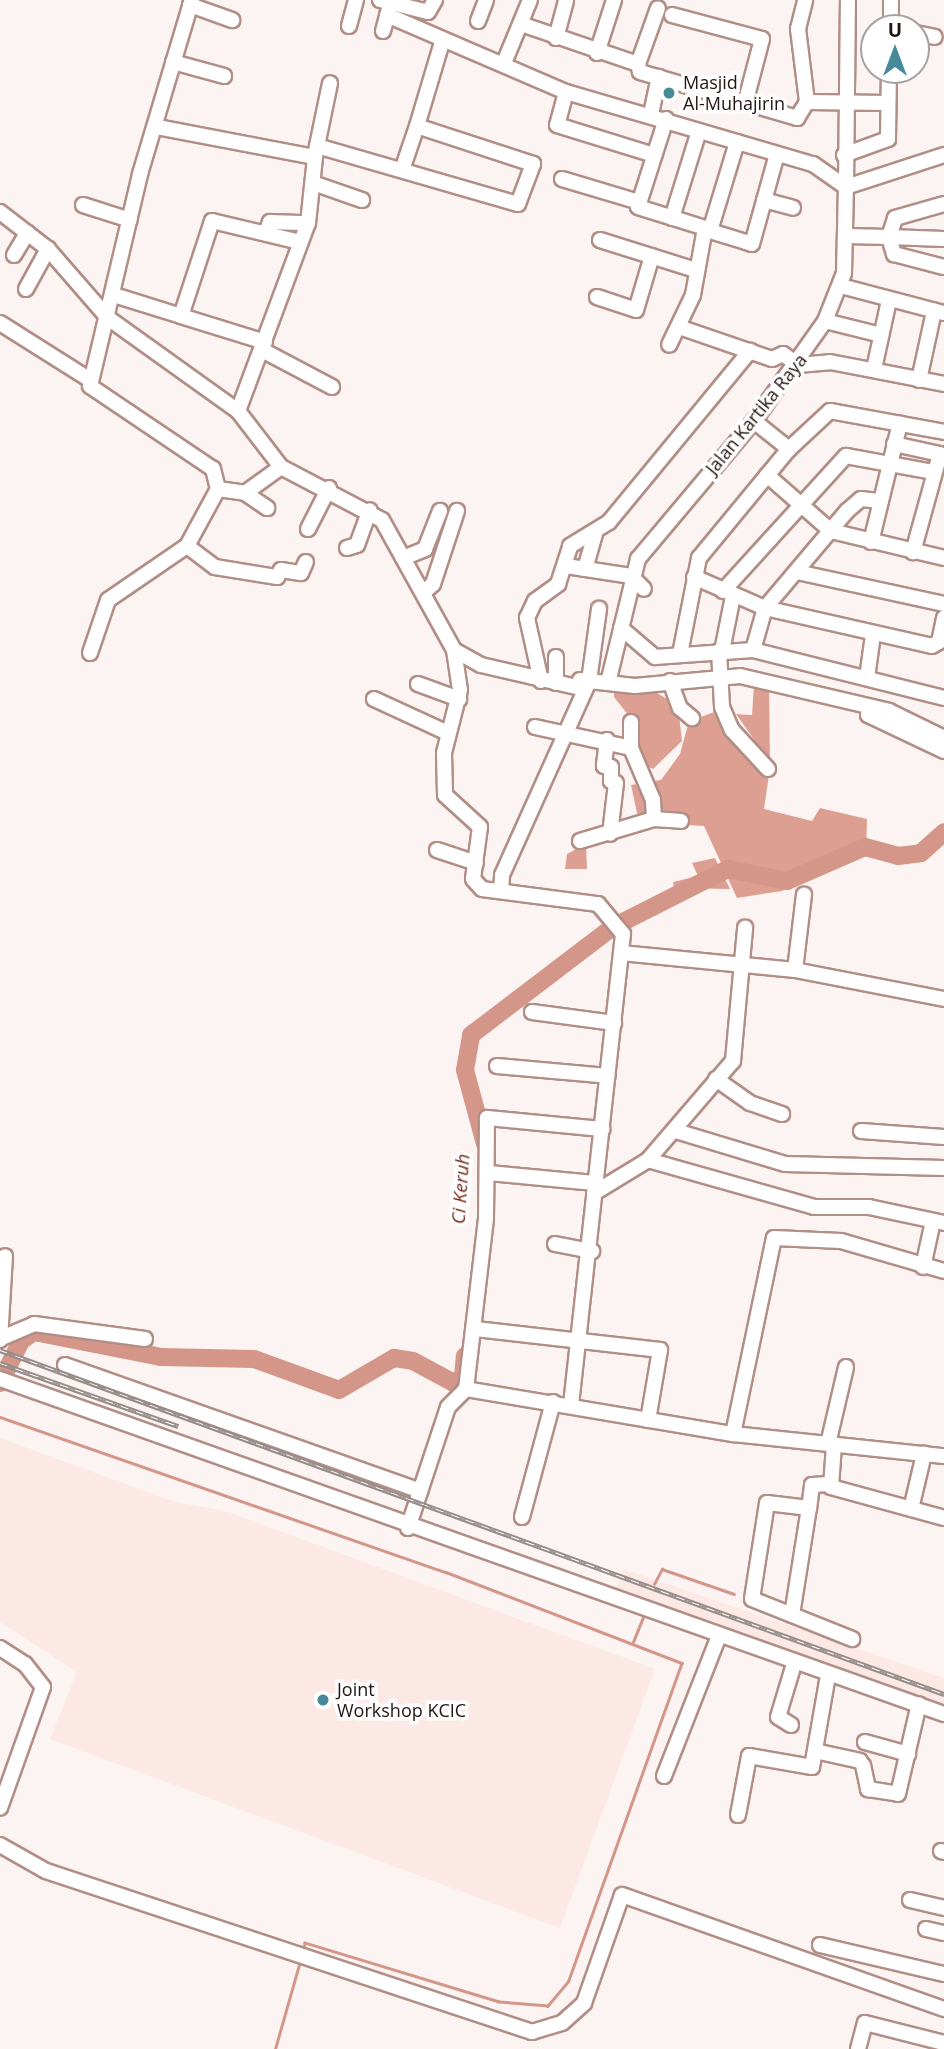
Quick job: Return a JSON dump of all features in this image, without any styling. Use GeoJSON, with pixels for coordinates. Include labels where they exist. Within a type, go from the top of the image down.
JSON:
{"type":"FeatureCollection","features":[{"type":"Feature","properties":{"kind":"street"},"geometry":{"type":"LineString","coordinates":[[349,26],[356,0]]}},
{"type":"Feature","properties":{"kind":"street"},"geometry":{"type":"LineString","coordinates":[[387,5],[428,12],[435,0]]}},
{"type":"Feature","properties":{"kind":"street"},"geometry":{"type":"LineString","coordinates":[[478,21],[486,0]]}},
{"type":"Feature","properties":{"kind":"street"},"geometry":{"type":"LineString","coordinates":[[504,63],[530,0]]}},
{"type":"Feature","properties":{"kind":"street"},"geometry":{"type":"LineString","coordinates":[[556,38],[566,0]]}},
{"type":"Feature","properties":{"kind":"street"},"geometry":{"type":"LineString","coordinates":[[597,53],[614,0]]}},
{"type":"Feature","properties":{"kind":"street"},"geometry":{"type":"LineString","coordinates":[[658,8],[638,64],[640,72],[745,104],[784,119],[797,118],[807,102],[798,29],[805,0]]}},
{"type":"Feature","properties":{"kind":"street","name":"Jalan Kartika Raya"},"geometry":{"type":"LineString","coordinates":[[608,683],[631,576],[646,545],[754,421],[798,365],[825,321],[841,286],[846,236],[843,103],[848,0]]}},
{"type":"Feature","properties":{"kind":"street"},"geometry":{"type":"LineString","coordinates":[[90,380],[110,309],[130,220],[191,2],[232,20]]}},
{"type":"Feature","properties":{"kind":"street"},"geometry":{"type":"LineString","coordinates":[[383,31],[387,5]]}},
{"type":"Feature","properties":{"kind":"street"},"geometry":{"type":"LineString","coordinates":[[387,5],[442,42],[504,63],[566,92],[651,114],[777,154],[834,174],[846,187],[944,155]]}},
{"type":"Feature","properties":{"kind":"street"},"geometry":{"type":"LineString","coordinates":[[673,15],[762,39],[745,104]]}},
{"type":"Feature","properties":{"kind":"street"},"geometry":{"type":"LineString","coordinates":[[521,24],[597,53],[638,64]]}},
{"type":"Feature","properties":{"kind":"street"},"geometry":{"type":"LineString","coordinates":[[930,36],[935,37]]}},
{"type":"Feature","properties":{"kind":"street"},"geometry":{"type":"LineString","coordinates":[[402,170],[442,42]]}},
{"type":"Feature","properties":{"kind":"street"},"geometry":{"type":"LineString","coordinates":[[173,62],[224,76]]}},
{"type":"Feature","properties":{"kind":"street"},"geometry":{"type":"LineString","coordinates":[[651,114],[659,77]]}},
{"type":"Feature","properties":{"kind":"street"},"geometry":{"type":"LineString","coordinates":[[241,408],[308,223],[316,152],[330,83]]}},
{"type":"Feature","properties":{"kind":"street"},"geometry":{"type":"LineString","coordinates":[[844,155],[888,139],[889,84]]}},
{"type":"Feature","properties":{"kind":"street"},"geometry":{"type":"LineString","coordinates":[[566,92],[557,125],[654,155]]}},
{"type":"Feature","properties":{"kind":"street"},"geometry":{"type":"LineString","coordinates":[[807,102],[888,103]]}},
{"type":"Feature","properties":{"kind":"street"},"geometry":{"type":"LineString","coordinates":[[639,202],[667,119]]}},
{"type":"Feature","properties":{"kind":"street"},"geometry":{"type":"LineString","coordinates":[[157,127],[316,152],[402,170],[518,204],[533,164],[417,126]]}},
{"type":"Feature","properties":{"kind":"street"},"geometry":{"type":"LineString","coordinates":[[672,218],[699,131]]}},
{"type":"Feature","properties":{"kind":"street"},"geometry":{"type":"LineString","coordinates":[[737,142],[710,231],[752,244],[777,154]]}},
{"type":"Feature","properties":{"kind":"street"},"geometry":{"type":"LineString","coordinates":[[562,179],[639,202],[672,218],[705,228],[679,327],[669,345]]}},
{"type":"Feature","properties":{"kind":"street"},"geometry":{"type":"LineString","coordinates":[[313,183],[362,200]]}},
{"type":"Feature","properties":{"kind":"street"},"geometry":{"type":"LineString","coordinates":[[764,200],[793,208]]}},
{"type":"Feature","properties":{"kind":"street"},"geometry":{"type":"LineString","coordinates":[[944,204],[895,218],[889,237],[894,254],[944,267]]}},
{"type":"Feature","properties":{"kind":"street"},"geometry":{"type":"LineString","coordinates":[[83,205],[130,220]]}},
{"type":"Feature","properties":{"kind":"street"},"geometry":{"type":"LineString","coordinates":[[0,212],[48,249],[110,309],[241,408],[281,467],[370,510],[408,555],[454,650],[459,699],[448,733],[445,795],[480,827],[476,884],[500,891],[598,904],[615,919],[623,934],[595,1188],[592,1251],[571,1404]]}},
{"type":"Feature","properties":{"kind":"street"},"geometry":{"type":"LineString","coordinates":[[181,316],[212,221],[300,242]]}},
{"type":"Feature","properties":{"kind":"street"},"geometry":{"type":"LineString","coordinates":[[266,233],[270,222],[308,223]]}},
{"type":"Feature","properties":{"kind":"street"},"geometry":{"type":"LineString","coordinates":[[15,255],[27,233]]}},
{"type":"Feature","properties":{"kind":"street"},"geometry":{"type":"LineString","coordinates":[[846,236],[944,239]]}},
{"type":"Feature","properties":{"kind":"street"},"geometry":{"type":"LineString","coordinates":[[600,240],[696,270]]}},
{"type":"Feature","properties":{"kind":"street"},"geometry":{"type":"LineString","coordinates":[[26,289],[48,249]]}},
{"type":"Feature","properties":{"kind":"street"},"geometry":{"type":"LineString","coordinates":[[597,297],[636,310],[652,256]]}},
{"type":"Feature","properties":{"kind":"street"},"geometry":{"type":"LineString","coordinates":[[841,286],[939,312],[919,380]]}},
{"type":"Feature","properties":{"kind":"street"},"geometry":{"type":"LineString","coordinates":[[874,369],[890,300]]}},
{"type":"Feature","properties":{"kind":"street"},"geometry":{"type":"LineString","coordinates":[[110,309],[181,316],[265,347],[332,387]]}},
{"type":"Feature","properties":{"kind":"street"},"geometry":{"type":"LineString","coordinates":[[825,321],[881,335]]}},
{"type":"Feature","properties":{"kind":"street"},"geometry":{"type":"LineString","coordinates":[[0,323],[90,380],[98,395],[215,471],[218,489],[187,546],[108,600],[90,653]]}},
{"type":"Feature","properties":{"kind":"street"},"geometry":{"type":"LineString","coordinates":[[679,327],[772,359],[783,354],[798,365],[874,369],[944,384]]}},
{"type":"Feature","properties":{"kind":"street"},"geometry":{"type":"LineString","coordinates":[[586,569],[595,533],[750,351]]}},
{"type":"Feature","properties":{"kind":"street"},"geometry":{"type":"LineString","coordinates":[[680,654],[695,577],[709,541],[789,449],[830,411],[944,432]]}},
{"type":"Feature","properties":{"kind":"street"},"geometry":{"type":"LineString","coordinates":[[754,421],[789,449]]}},
{"type":"Feature","properties":{"kind":"street"},"geometry":{"type":"LineString","coordinates":[[871,542],[900,423]]}},
{"type":"Feature","properties":{"kind":"street"},"geometry":{"type":"LineString","coordinates":[[894,444],[940,454],[933,472],[914,552]]}},
{"type":"Feature","properties":{"kind":"street"},"geometry":{"type":"LineString","coordinates":[[768,769],[732,730],[720,680],[720,651],[728,594],[800,504],[846,456],[933,472]]}},
{"type":"Feature","properties":{"kind":"street"},"geometry":{"type":"LineString","coordinates":[[245,493],[281,467]]}},
{"type":"Feature","properties":{"kind":"street"},"geometry":{"type":"LineString","coordinates":[[767,475],[831,531],[944,558]]}},
{"type":"Feature","properties":{"kind":"street"},"geometry":{"type":"LineString","coordinates":[[308,529],[329,488]]}},
{"type":"Feature","properties":{"kind":"street"},"geometry":{"type":"LineString","coordinates":[[218,489],[245,493],[267,508]]}},
{"type":"Feature","properties":{"kind":"street"},"geometry":{"type":"LineString","coordinates":[[754,650],[765,608],[855,502],[881,501]]}},
{"type":"Feature","properties":{"kind":"street"},"geometry":{"type":"LineString","coordinates":[[347,548],[356,545],[370,510]]}},
{"type":"Feature","properties":{"kind":"street"},"geometry":{"type":"LineString","coordinates":[[408,555],[425,548],[440,511]]}},
{"type":"Feature","properties":{"kind":"street"},"geometry":{"type":"LineString","coordinates":[[426,591],[457,511]]}},
{"type":"Feature","properties":{"kind":"street"},"geometry":{"type":"LineString","coordinates":[[549,679],[527,618],[566,566],[573,542],[595,533]]}},
{"type":"Feature","properties":{"kind":"street"},"geometry":{"type":"LineString","coordinates":[[187,546],[215,567],[277,577],[281,570],[300,573],[306,562]]}},
{"type":"Feature","properties":{"kind":"street"},"geometry":{"type":"LineString","coordinates":[[566,566],[631,576],[644,589]]}},
{"type":"Feature","properties":{"kind":"street"},"geometry":{"type":"LineString","coordinates":[[797,572],[944,604]]}},
{"type":"Feature","properties":{"kind":"street"},"geometry":{"type":"LineString","coordinates":[[695,577],[728,594],[765,608],[873,635],[937,645],[944,618]]}},
{"type":"Feature","properties":{"kind":"street"},"geometry":{"type":"LineString","coordinates":[[500,891],[584,684],[599,609]]}},
{"type":"Feature","properties":{"kind":"street"},"geometry":{"type":"LineString","coordinates":[[621,628],[653,656],[754,650],[944,698]]}},
{"type":"Feature","properties":{"kind":"street"},"geometry":{"type":"LineString","coordinates":[[867,678],[873,635]]}},
{"type":"Feature","properties":{"kind":"street"},"geometry":{"type":"LineString","coordinates":[[454,650],[481,665],[584,684],[670,685],[720,680],[889,712],[944,738]]}},
{"type":"Feature","properties":{"kind":"street"},"geometry":{"type":"LineString","coordinates":[[549,679],[555,657]]}},
{"type":"Feature","properties":{"kind":"street"},"geometry":{"type":"LineString","coordinates":[[418,684],[459,699]]}},
{"type":"Feature","properties":{"kind":"street"},"geometry":{"type":"LineString","coordinates":[[670,685],[692,718]]}},
{"type":"Feature","properties":{"kind":"street"},"geometry":{"type":"LineString","coordinates":[[889,712],[895,686]]}},
{"type":"Feature","properties":{"kind":"street"},"geometry":{"type":"LineString","coordinates":[[374,699],[448,733]]}},
{"type":"Feature","properties":{"kind":"street"},"geometry":{"type":"LineString","coordinates":[[869,710],[944,751]]}},
{"type":"Feature","properties":{"kind":"street"},"geometry":{"type":"LineString","coordinates":[[631,722],[634,757],[654,819]]}},
{"type":"Feature","properties":{"kind":"street"},"geometry":{"type":"LineString","coordinates":[[535,727],[607,740],[634,757]]}},
{"type":"Feature","properties":{"kind":"street"},"geometry":{"type":"LineString","coordinates":[[607,740],[604,766],[611,767],[611,781],[617,783],[610,834]]}},
{"type":"Feature","properties":{"kind":"street"},"geometry":{"type":"LineString","coordinates":[[580,841],[654,819],[681,821]]}},
{"type":"Feature","properties":{"kind":"street"},"geometry":{"type":"LineString","coordinates":[[437,850],[476,863]]}},
{"type":"Feature","properties":{"kind":"street"},"geometry":{"type":"LineString","coordinates":[[795,970],[804,895]]}},
{"type":"Feature","properties":{"kind":"street"},"geometry":{"type":"LineString","coordinates":[[489,1172],[595,1188],[648,1160],[676,1131],[737,1054],[746,967],[745,928]]}},
{"type":"Feature","properties":{"kind":"street"},"geometry":{"type":"LineString","coordinates":[[621,953],[795,970],[944,999]]}},
{"type":"Feature","properties":{"kind":"street"},"geometry":{"type":"LineString","coordinates":[[532,1012],[614,1023]]}},
{"type":"Feature","properties":{"kind":"street"},"geometry":{"type":"LineString","coordinates":[[497,1066],[608,1076]]}},
{"type":"Feature","properties":{"kind":"street"},"geometry":{"type":"LineString","coordinates":[[716,1079],[750,1103],[782,1114]]}},
{"type":"Feature","properties":{"kind":"street"},"geometry":{"type":"LineString","coordinates":[[408,1528],[448,1407],[466,1389],[477,1329],[489,1172],[486,1118],[602,1129]]}},
{"type":"Feature","properties":{"kind":"street"},"geometry":{"type":"LineString","coordinates":[[676,1131],[785,1164],[944,1168]]}},
{"type":"Feature","properties":{"kind":"street"},"geometry":{"type":"LineString","coordinates":[[861,1131],[944,1137]]}},
{"type":"Feature","properties":{"kind":"street"},"geometry":{"type":"LineString","coordinates":[[648,1160],[814,1207],[869,1207],[938,1222],[923,1267]]}},
{"type":"Feature","properties":{"kind":"street"},"geometry":{"type":"LineString","coordinates":[[733,1434],[774,1238],[841,1241],[944,1271]]}},
{"type":"Feature","properties":{"kind":"street"},"geometry":{"type":"LineString","coordinates":[[555,1244],[592,1251]]}},
{"type":"Feature","properties":{"kind":"street"},"geometry":{"type":"LineString","coordinates":[[5,1256],[2,1338],[34,1324],[145,1339]]}},
{"type":"Feature","properties":{"kind":"street"},"geometry":{"type":"LineString","coordinates":[[477,1329],[660,1350],[648,1420]]}},
{"type":"Feature","properties":{"kind":"street"},"geometry":{"type":"LineString","coordinates":[[65,1365],[420,1491]]}},
{"type":"Feature","properties":{"kind":"street"},"geometry":{"type":"LineString","coordinates":[[829,1484],[831,1445],[846,1367]]}},
{"type":"Feature","properties":{"kind":"street"},"geometry":{"type":"LineString","coordinates":[[6,1381],[408,1528],[718,1638],[944,1714]]}},
{"type":"Feature","properties":{"kind":"street"},"geometry":{"type":"LineString","coordinates":[[466,1389],[571,1404],[733,1434],[944,1456]]}},
{"type":"Feature","properties":{"kind":"street"},"geometry":{"type":"LineString","coordinates":[[522,1517],[553,1402]]}},
{"type":"Feature","properties":{"kind":"street"},"geometry":{"type":"LineString","coordinates":[[911,1509],[924,1454]]}},
{"type":"Feature","properties":{"kind":"street"},"geometry":{"type":"LineString","coordinates":[[792,1615],[812,1485],[829,1484],[944,1518]]}},
{"type":"Feature","properties":{"kind":"street"},"geometry":{"type":"LineString","coordinates":[[809,1508],[767,1503],[752,1600],[852,1639]]}},
{"type":"Feature","properties":{"kind":"street"},"geometry":{"type":"LineString","coordinates":[[664,1776],[718,1638]]}},
{"type":"Feature","properties":{"kind":"street"},"geometry":{"type":"LineString","coordinates":[[0,1648],[25,1664],[43,1687],[0,1808]]}},
{"type":"Feature","properties":{"kind":"street"},"geometry":{"type":"LineString","coordinates":[[791,1725],[778,1717],[794,1664]]}},
{"type":"Feature","properties":{"kind":"street"},"geometry":{"type":"LineString","coordinates":[[738,1815],[747,1757],[809,1767],[816,1751],[828,1675]]}},
{"type":"Feature","properties":{"kind":"street"},"geometry":{"type":"LineString","coordinates":[[816,1751],[862,1763],[867,1787],[894,1795],[908,1754],[919,1704]]}},
{"type":"Feature","properties":{"kind":"street"},"geometry":{"type":"LineString","coordinates":[[865,1742],[908,1754]]}},
{"type":"Feature","properties":{"kind":"street"},"geometry":{"type":"LineString","coordinates":[[0,1845],[46,1871],[533,2032],[562,2023],[584,2003],[622,1895],[944,2009]]}},
{"type":"Feature","properties":{"kind":"street"},"geometry":{"type":"LineString","coordinates":[[910,1900],[944,1908]]}},
{"type":"Feature","properties":{"kind":"street"},"geometry":{"type":"LineString","coordinates":[[926,1929],[944,1933]]}},
{"type":"Feature","properties":{"kind":"street"},"geometry":{"type":"LineString","coordinates":[[820,1945],[944,1974]]}},
{"type":"Feature","properties":{"kind":"street"},"geometry":{"type":"LineString","coordinates":[[858,2049],[865,2022],[944,2043]]}},
{"type":"Feature","properties":{"kind":"shaded area"},"geometry":{"type":"Polygon","coordinates":[[[754,685],[769,685],[770,762],[736,714],[752,715],[754,685]]]}},
{"type":"Feature","properties":{"kind":"shaded area"},"geometry":{"type":"Polygon","coordinates":[[[651,689],[678,706],[682,741],[653,769],[645,765],[633,721],[614,697],[614,691],[651,689]]]}},
{"type":"Feature","properties":{"kind":"shaded area"},"geometry":{"type":"Polygon","coordinates":[[[726,708],[770,768],[764,809],[812,821],[820,808],[867,819],[866,855],[806,875],[782,891],[737,898],[704,826],[653,823],[637,813],[631,785],[661,780],[680,754],[689,721],[726,708]]]}},
{"type":"Feature","properties":{"kind":"shaded area"},"geometry":{"type":"Polygon","coordinates":[[[586,844],[587,869],[565,869],[567,854],[586,844]]]}},
{"type":"Feature","properties":{"kind":"shaded area"},"geometry":{"type":"Polygon","coordinates":[[[715,858],[730,889],[674,888],[673,882],[698,876],[692,863],[715,858]]]}},
{"type":"Feature","properties":{"kind":"shaded area"},"geometry":{"type":"Polygon","coordinates":[[[0,1438],[172,1501],[228,1512],[655,1669],[560,1928],[50,1739],[77,1672],[0,1622],[0,1438]]]}},
{"type":"Feature","properties":{"kind":"shaded area"},"geometry":{"type":"Polygon","coordinates":[[[623,1569],[944,1678],[944,1707],[616,1589],[623,1569]]]}},
{"type":"Feature","properties":{"kind":"waterway","name":"Ci Keruh"},"geometry":{"type":"LineString","coordinates":[[485,1144],[465,1070],[471,1035],[613,927],[728,869],[787,881],[865,847],[898,856],[921,853],[944,832]]}},
{"type":"Feature","properties":{"kind":"waterway","name":"Ci Keruh"},"geometry":{"type":"LineString","coordinates":[[0,1383],[21,1341],[34,1332],[161,1357],[254,1359],[339,1390],[394,1358],[413,1361],[454,1383],[463,1377],[465,1356]]}},
{"type":"Feature","properties":{"kind":"waterway"},"geometry":{"type":"LineString","coordinates":[[0,1417],[446,1572],[682,1663],[569,1981],[548,2006],[499,2002],[305,1943],[304,1949]]}},
{"type":"Feature","properties":{"kind":"waterway"},"geometry":{"type":"LineString","coordinates":[[654,1584],[662,1569],[734,1594]]}},
{"type":"Feature","properties":{"kind":"waterway"},"geometry":{"type":"LineString","coordinates":[[633,1642],[643,1617]]}},
{"type":"Feature","properties":{"kind":"waterway"},"geometry":{"type":"LineString","coordinates":[[275,2049],[299,1965]]}},
{"type":"Feature","properties":{"kind":"railway"},"geometry":{"type":"LineString","coordinates":[[0,1350],[944,1694]]}},
{"type":"Feature","properties":{"kind":"railway"},"geometry":{"type":"LineString","coordinates":[[0,1363],[178,1426]]}},
{"type":"Feature","properties":{"kind":"place","name":"Masjid Al-Muhajirin"},"geometry":{"type":"Point","coordinates":[669,93]}},
{"type":"Feature","properties":{"kind":"place","name":"Joint Workshop KCIC"},"geometry":{"type":"Point","coordinates":[323,1700]}}]}
